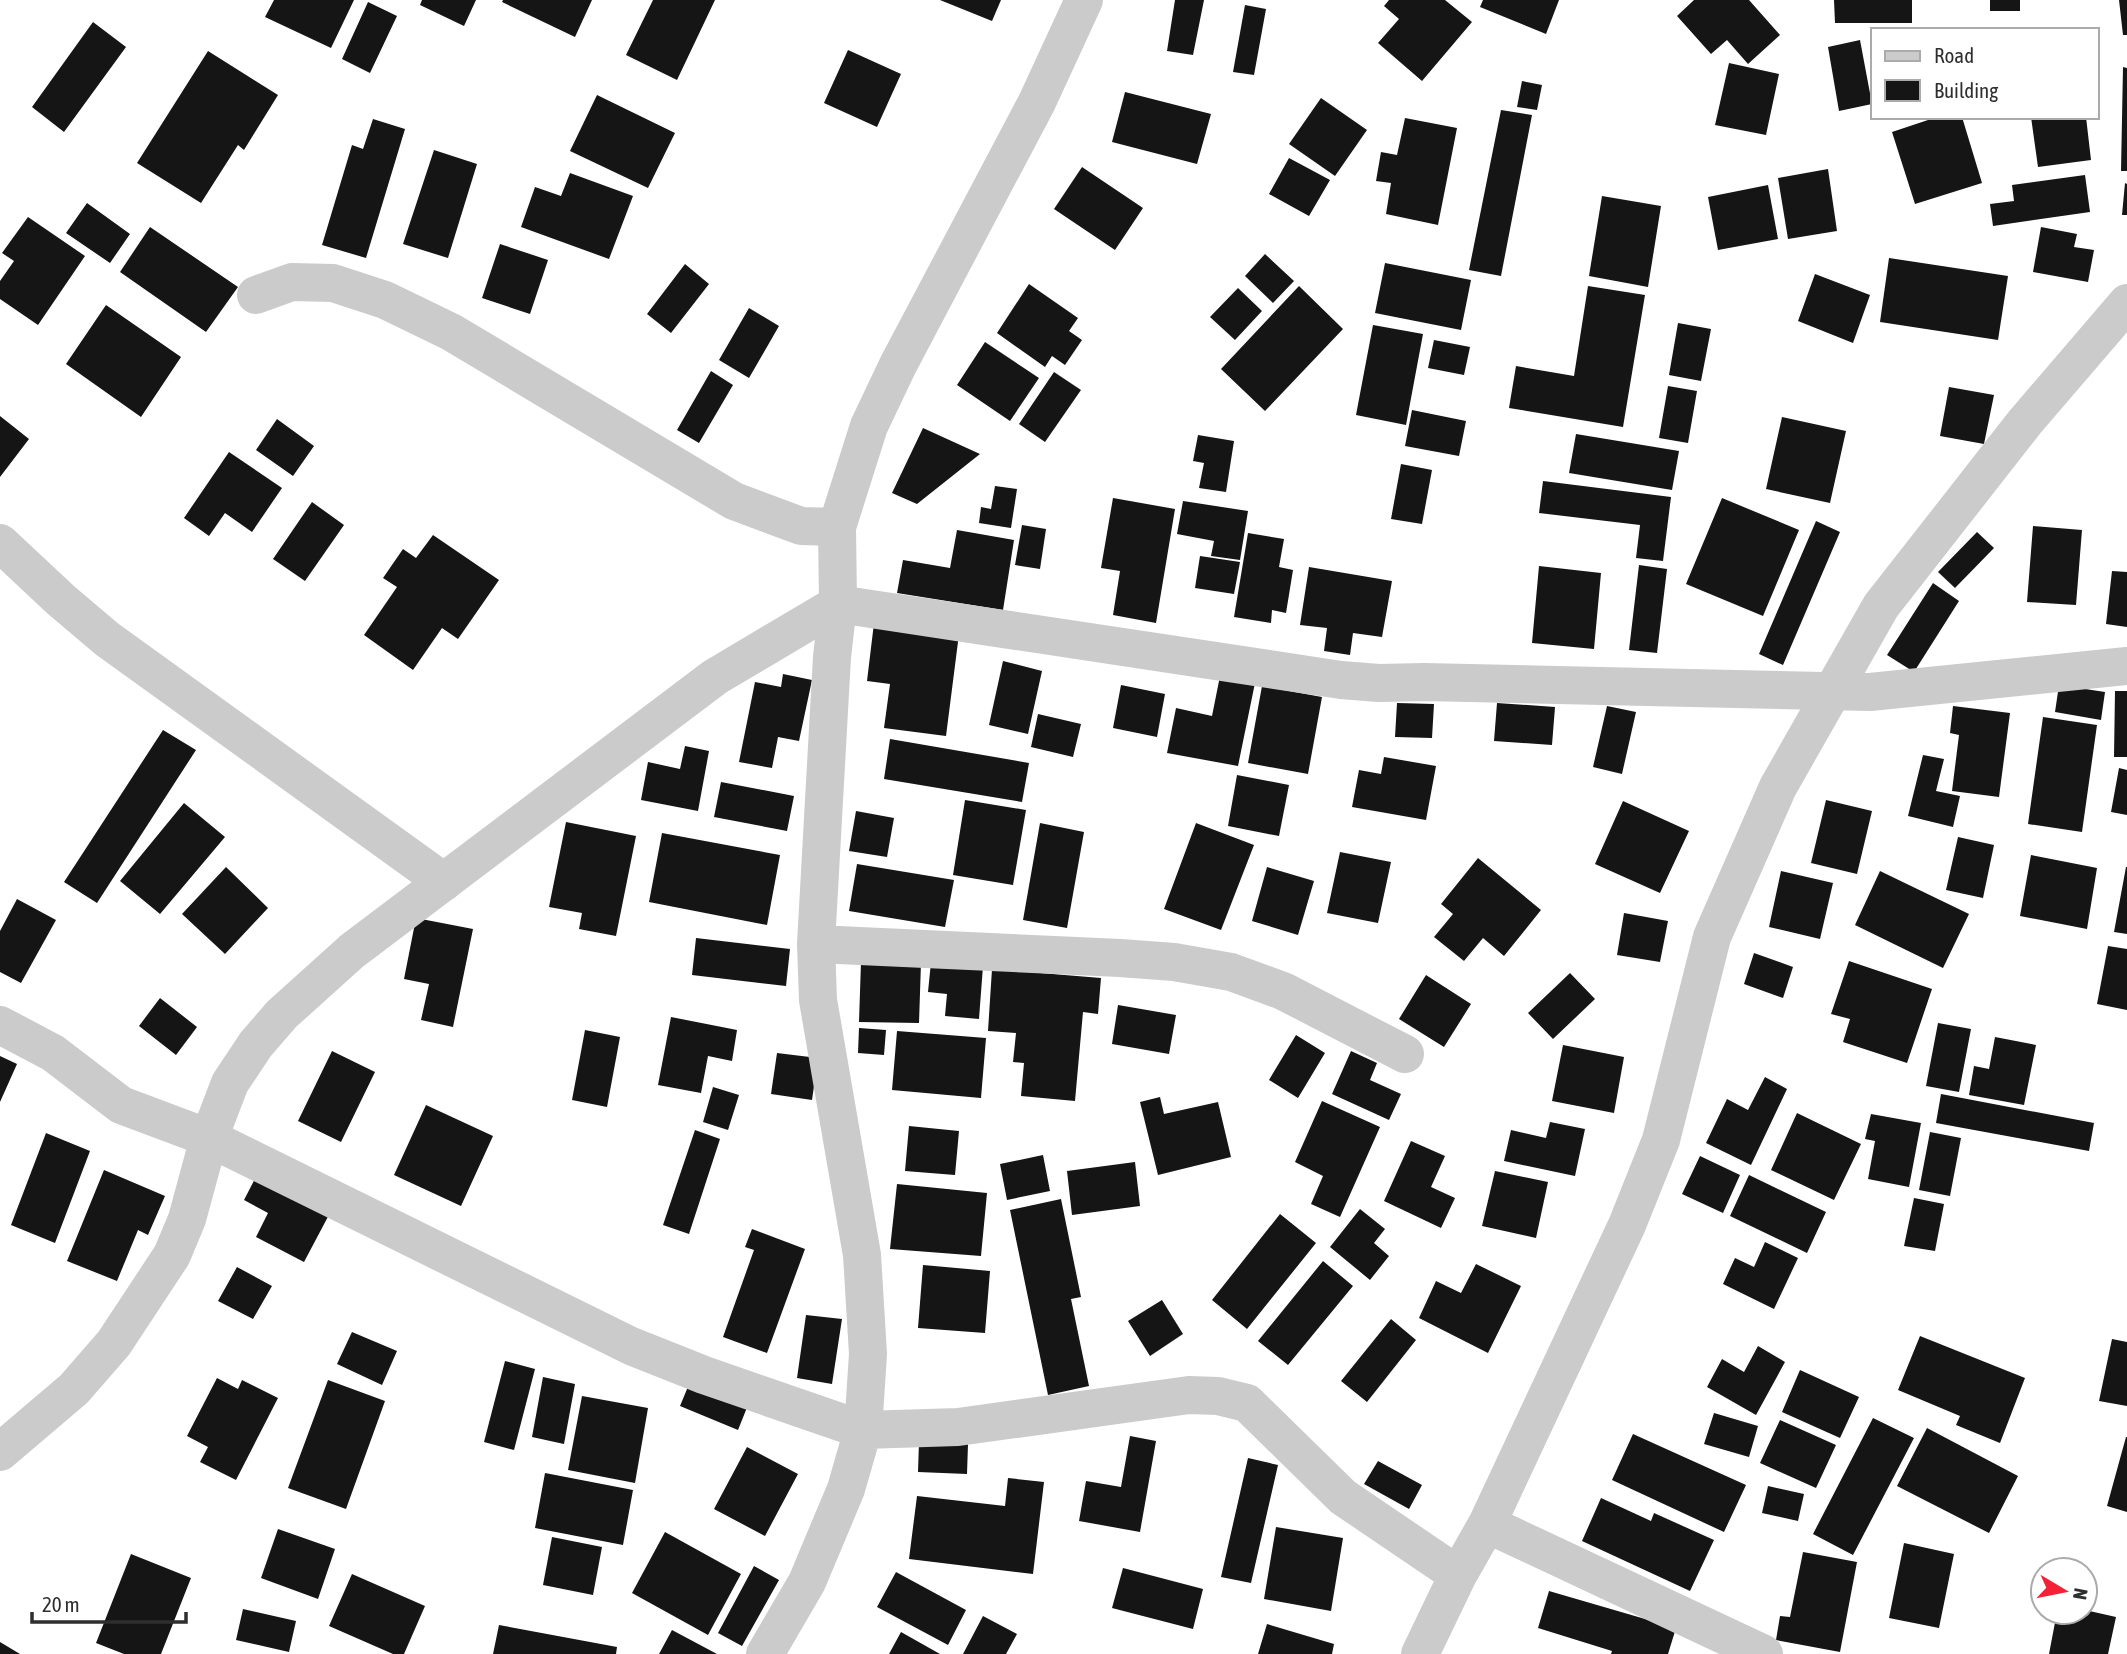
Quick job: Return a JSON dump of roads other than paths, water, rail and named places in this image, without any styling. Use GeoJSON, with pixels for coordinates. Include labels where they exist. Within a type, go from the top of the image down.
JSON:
{"type":"FeatureCollection","features":[{"type":"Feature","properties":{"kind":"street"},"geometry":{"type":"LineString","coordinates":[[765,1654],[807,1582],[846,1489],[863,1430],[868,1354],[862,1255],[818,1000],[816,944],[832,657],[838,604],[837,527],[869,426],[898,365],[1037,102],[1084,0]]}},
{"type":"Feature","properties":{"kind":"street"},"geometry":{"type":"LineString","coordinates":[[256,295],[292,282],[334,283],[385,300],[451,332],[734,500],[801,526],[837,527]]}},
{"type":"Feature","properties":{"kind":"street"},"geometry":{"type":"LineString","coordinates":[[1420,1654],[1458,1575],[1487,1524],[1627,1225],[1661,1140],[1712,937],[1778,787],[1881,606],[2025,422],[2127,303]]}},
{"type":"Feature","properties":{"kind":"street"},"geometry":{"type":"LineString","coordinates":[[0,543],[107,639],[444,882]]}},
{"type":"Feature","properties":{"kind":"street"},"geometry":{"type":"LineString","coordinates":[[0,1452],[74,1389],[114,1343],[172,1255],[187,1219],[209,1138],[230,1083],[256,1044],[282,1014],[352,951],[715,677],[838,604],[1366,682],[1870,692],[2127,666]]}},
{"type":"Feature","properties":{"kind":"street"},"geometry":{"type":"LineString","coordinates":[[816,944],[1120,958],[1174,962],[1231,972],[1283,991],[1405,1054]]}},
{"type":"Feature","properties":{"kind":"street"},"geometry":{"type":"LineString","coordinates":[[0,1025],[53,1053],[121,1105],[209,1138],[631,1346],[863,1430],[958,1427],[1189,1395],[1218,1396],[1247,1403],[1343,1497],[1458,1575]]}},
{"type":"Feature","properties":{"kind":"street"},"geometry":{"type":"LineString","coordinates":[[1487,1524],[1764,1654]]}}]}
